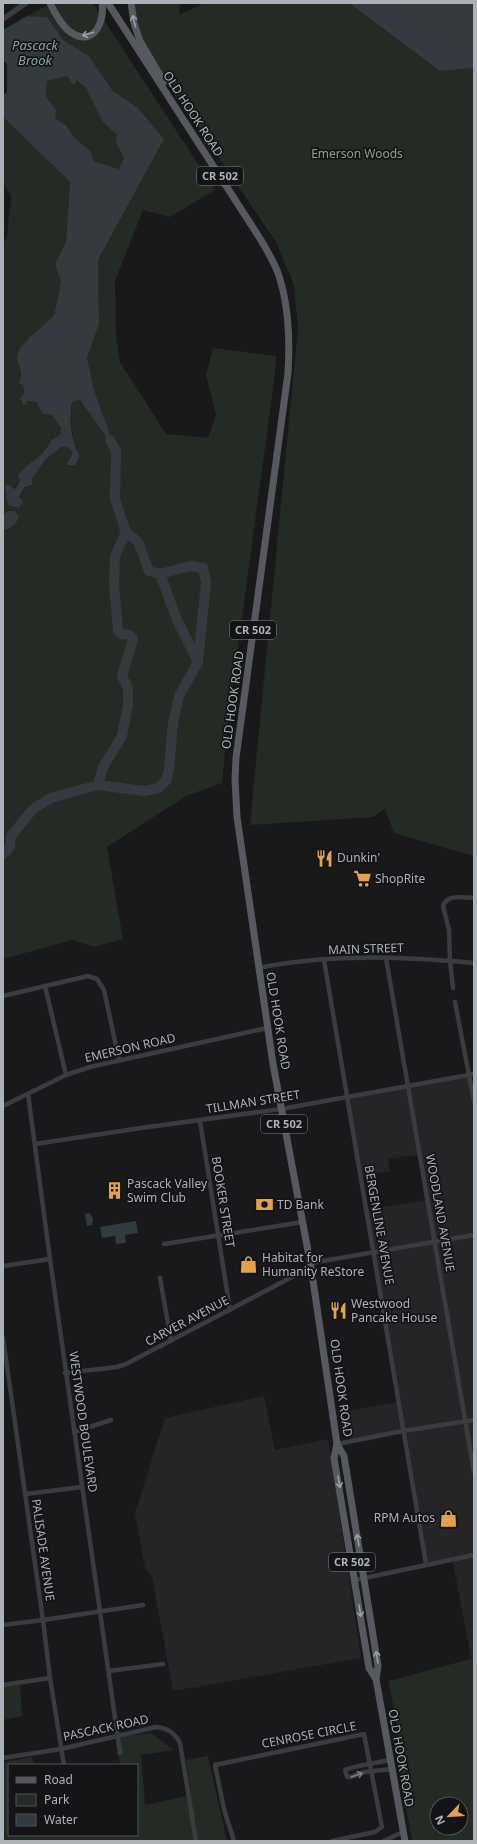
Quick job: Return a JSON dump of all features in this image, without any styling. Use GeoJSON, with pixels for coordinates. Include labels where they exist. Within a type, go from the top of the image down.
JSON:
{"type":"FeatureCollection","features":[{"type":"Feature","properties":{"kind":"main road"},"geometry":{"type":"LineString","coordinates":[[50,3],[67,30],[83,36],[92,34],[100,27],[103,15],[102,3]]}},
{"type":"Feature","properties":{"kind":"main road","name":"OLD HOOK ROAD"},"geometry":{"type":"LineString","coordinates":[[108,3],[176,106],[261,240],[278,275],[287,316],[290,342],[288,373],[236,758],[235,780],[237,817],[267,1028],[311,1265],[337,1444],[334,1458],[369,1668],[376,1679]]}},
{"type":"Feature","properties":{"kind":"main road"},"geometry":{"type":"LineString","coordinates":[[131,3],[134,23],[140,41],[159,70],[176,106]]}},
{"type":"Feature","properties":{"kind":"main road","name":"OLD HOOK ROAD"},"geometry":{"type":"LineString","coordinates":[[337,1444],[344,1456],[378,1666],[376,1679],[389,1760],[405,1841]]}},
{"type":"Feature","properties":{"kind":"street"},"geometry":{"type":"LineString","coordinates":[[3,20],[26,3]]}},
{"type":"Feature","properties":{"kind":"street"},"geometry":{"type":"LineString","coordinates":[[453,988],[449,930],[444,910],[445,902],[454,897],[474,898]]}},
{"type":"Feature","properties":{"kind":"street","name":"MAIN STREET"},"geometry":{"type":"LineString","coordinates":[[258,968],[290,961],[411,957],[474,962]]}},
{"type":"Feature","properties":{"kind":"street","name":"WOODLAND AVENUE"},"geometry":{"type":"LineString","coordinates":[[386,958],[474,1472]]}},
{"type":"Feature","properties":{"kind":"street","name":"BERGENLINE AVENUE"},"geometry":{"type":"LineString","coordinates":[[324,960],[426,1564]]}},
{"type":"Feature","properties":{"kind":"street"},"geometry":{"type":"LineString","coordinates":[[3,996],[88,976],[97,979],[104,990],[119,1060]]}},
{"type":"Feature","properties":{"kind":"street"},"geometry":{"type":"LineString","coordinates":[[46,986],[66,1075]]}},
{"type":"Feature","properties":{"kind":"street"},"geometry":{"type":"LineString","coordinates":[[455,1002],[472,1075],[474,1101]]}},
{"type":"Feature","properties":{"kind":"street","name":"EMERSON ROAD"},"geometry":{"type":"LineString","coordinates":[[3,1106],[66,1075],[90,1067],[267,1028]]}},
{"type":"Feature","properties":{"kind":"street","name":"TILLMAN STREET"},"geometry":{"type":"LineString","coordinates":[[35,1144],[281,1109],[346,1096],[472,1075]]}},
{"type":"Feature","properties":{"kind":"street","name":"WESTWOOD BOULEVARD"},"geometry":{"type":"LineString","coordinates":[[28,1094],[65,1373],[120,1753]]}},
{"type":"Feature","properties":{"kind":"street","name":"BOOKER STREET"},"geometry":{"type":"LineString","coordinates":[[200,1121],[230,1310]]}},
{"type":"Feature","properties":{"kind":"street"},"geometry":{"type":"LineString","coordinates":[[164,1244],[303,1222]]}},
{"type":"Feature","properties":{"kind":"street","name":"CARVER AVENUE"},"geometry":{"type":"LineString","coordinates":[[65,1373],[117,1367],[126,1364],[230,1310],[311,1265],[373,1252],[474,1236]]}},
{"type":"Feature","properties":{"kind":"street"},"geometry":{"type":"LineString","coordinates":[[3,1266],[50,1259]]}},
{"type":"Feature","properties":{"kind":"street"},"geometry":{"type":"LineString","coordinates":[[160,1278],[171,1341]]}},
{"type":"Feature","properties":{"kind":"street","name":"PALISADE AVENUE"},"geometry":{"type":"LineString","coordinates":[[3,1338],[44,1620],[50,1678],[64,1764]]}},
{"type":"Feature","properties":{"kind":"street"},"geometry":{"type":"LineString","coordinates":[[74,1432],[111,1420]]}},
{"type":"Feature","properties":{"kind":"street"},"geometry":{"type":"LineString","coordinates":[[337,1444],[403,1431],[474,1420]]}},
{"type":"Feature","properties":{"kind":"street"},"geometry":{"type":"LineString","coordinates":[[26,1494],[82,1487]]}},
{"type":"Feature","properties":{"kind":"street"},"geometry":{"type":"LineString","coordinates":[[355,1580],[474,1555]]}},
{"type":"Feature","properties":{"kind":"street"},"geometry":{"type":"LineString","coordinates":[[3,1625],[143,1605]]}},
{"type":"Feature","properties":{"kind":"street"},"geometry":{"type":"LineString","coordinates":[[109,1670],[163,1664]]}},
{"type":"Feature","properties":{"kind":"street"},"geometry":{"type":"LineString","coordinates":[[3,1685],[50,1678]]}},
{"type":"Feature","properties":{"kind":"street","name":"PASCACK ROAD"},"geometry":{"type":"LineString","coordinates":[[3,1758],[61,1749],[156,1728],[164,1728],[177,1736],[180,1743],[196,1841]]}},
{"type":"Feature","properties":{"kind":"street","name":"CENROSE CIRCLE"},"geometry":{"type":"LineString","coordinates":[[234,1841],[224,1808],[215,1764],[364,1734],[382,1827],[375,1832],[355,1839],[332,1841]]}},
{"type":"Feature","properties":{"kind":"street"},"geometry":{"type":"LineString","coordinates":[[389,1760],[370,1765],[348,1768],[345,1770],[347,1777],[350,1777],[372,1771],[391,1769]]}},
{"type":"Feature","properties":{"kind":"street"},"geometry":{"type":"LineString","coordinates":[[384,1841],[403,1832]]}},
{"type":"Feature","properties":{"kind":"shaded area"},"geometry":{"type":"Polygon","coordinates":[[[470,1075],[474,1101],[474,1658],[471,1658],[452,1558],[425,1564],[403,1432],[351,1443],[346,1411],[399,1402],[365,1210],[427,1200],[419,1155],[388,1159],[390,1171],[360,1176],[346,1096],[470,1075]]]}},
{"type":"Feature","properties":{"kind":"shaded area"},"geometry":{"type":"Polygon","coordinates":[[[264,1396],[275,1450],[328,1439],[361,1658],[173,1691],[152,1577],[145,1568],[135,1513],[165,1418],[264,1396]]]}},
{"type":"Feature","properties":{"kind":"green space"},"geometry":{"type":"Polygon","coordinates":[[[52,3],[93,3],[215,190],[170,217],[143,210],[115,281],[116,335],[120,362],[166,434],[208,438],[216,415],[206,375],[213,348],[276,356],[275,374],[228,721],[222,783],[186,796],[107,847],[123,939],[94,947],[72,940],[3,959],[3,531],[13,526],[17,522],[19,516],[15,511],[3,515],[3,245],[7,237],[11,197],[3,182],[3,117],[70,182],[66,243],[55,264],[61,282],[54,315],[27,340],[17,358],[24,393],[20,400],[24,405],[27,401],[36,402],[43,414],[52,415],[61,428],[60,436],[51,440],[44,451],[23,470],[19,475],[20,481],[14,489],[6,484],[19,497],[46,459],[62,447],[69,448],[72,452],[71,457],[66,462],[75,464],[80,456],[73,437],[71,416],[72,402],[80,400],[115,449],[94,390],[87,358],[99,324],[98,260],[164,139],[138,108],[112,90],[89,56],[63,40],[47,17],[27,16],[52,3]]]}},
{"type":"Feature","properties":{"kind":"green space","name":"Emerson Woods"},"geometry":{"type":"Polygon","coordinates":[[[131,3],[180,3],[179,15],[205,3],[349,3],[440,71],[474,68],[474,856],[394,833],[385,809],[373,817],[250,825],[298,328],[294,285],[276,242],[140,41],[131,3]]]}},
{"type":"Feature","properties":{"kind":"green space"},"geometry":{"type":"Polygon","coordinates":[[[67,76],[86,88],[102,121],[117,135],[116,143],[124,158],[119,169],[94,161],[91,152],[73,136],[67,126],[55,118],[46,97],[47,81],[67,76]]]}},
{"type":"Feature","properties":{"kind":"green space"},"geometry":{"type":"Polygon","coordinates":[[[474,1658],[474,1841],[412,1841],[398,1758],[399,1740],[389,1681],[474,1658]]]}},
{"type":"Feature","properties":{"kind":"green space"},"geometry":{"type":"Polygon","coordinates":[[[20,1684],[22,1716],[3,1720],[3,1687],[20,1684]]]}},
{"type":"Feature","properties":{"kind":"green space"},"geometry":{"type":"Polygon","coordinates":[[[151,1733],[174,1750],[141,1755],[145,1805],[191,1795],[186,1760],[208,1756],[227,1841],[3,1841],[3,1762],[32,1757],[34,1764],[8,1764],[8,1836],[138,1836],[138,1764],[120,1764],[116,1737],[151,1733]]]}},
{"type":"Feature","properties":{"kind":"water"},"geometry":{"type":"Polygon","coordinates":[[[349,3],[474,3],[474,68],[440,71],[349,3]]]}},
{"type":"Feature","properties":{"kind":"water","name":"Pascack Brook"},"geometry":{"type":"Polygon","coordinates":[[[27,16],[47,17],[63,40],[89,56],[112,90],[138,108],[164,139],[98,260],[99,324],[87,358],[94,390],[116,451],[80,400],[72,402],[71,415],[73,437],[80,456],[75,465],[68,465],[66,463],[71,457],[72,452],[69,448],[62,447],[46,459],[32,479],[32,485],[25,487],[19,497],[23,501],[19,508],[8,505],[5,487],[6,484],[15,489],[20,481],[18,475],[44,451],[51,440],[60,435],[61,428],[52,415],[43,414],[36,402],[27,401],[24,406],[20,399],[24,393],[23,385],[19,383],[21,375],[17,358],[19,350],[27,340],[54,315],[61,282],[55,264],[66,242],[70,182],[3,117],[3,94],[7,93],[7,64],[3,60],[3,30],[27,16]],[[67,76],[47,81],[46,97],[56,110],[55,118],[67,126],[73,136],[91,152],[94,161],[119,169],[124,158],[116,143],[117,135],[102,121],[86,88],[77,81],[73,85],[67,76]]]}},
{"type":"Feature","properties":{"kind":"water"},"geometry":{"type":"Polygon","coordinates":[[[8,511],[15,511],[19,516],[17,522],[13,526],[3,531],[3,515],[8,511]]]}},
{"type":"Feature","properties":{"kind":"water"},"geometry":{"type":"Polygon","coordinates":[[[90,1213],[93,1219],[92,1225],[87,1226],[85,1214],[90,1213]]]}},
{"type":"Feature","properties":{"kind":"water"},"geometry":{"type":"Polygon","coordinates":[[[136,1221],[138,1233],[125,1235],[126,1243],[116,1244],[115,1236],[102,1238],[100,1227],[136,1221]]]}},
{"type":"Feature","properties":{"kind":"waterway","name":"Pascack Brook"},"geometry":{"type":"LineString","coordinates":[[3,854],[10,847],[11,836],[33,809],[51,798],[98,785],[144,791],[158,788],[166,781],[169,769],[173,723],[179,696],[198,662],[206,583],[203,568],[190,566],[160,574],[149,571],[138,542],[126,532],[115,499],[116,451],[110,440]]}},
{"type":"Feature","properties":{"kind":"waterway","name":"Pascack Brook"},"geometry":{"type":"LineString","coordinates":[[98,785],[103,767],[122,736],[128,705],[128,688],[122,676],[133,639],[130,635],[121,634],[118,631],[114,584],[115,556],[126,532]]}},
{"type":"Feature","properties":{"kind":"waterway","name":"Pascack Brook"},"geometry":{"type":"LineString","coordinates":[[160,574],[177,620],[198,662]]}},
{"type":"Feature","properties":{"kind":"place","name":"Dunkin'"},"geometry":{"type":"Point","coordinates":[324,858]}},
{"type":"Feature","properties":{"kind":"place","name":"ShopRite"},"geometry":{"type":"Point","coordinates":[362,879]}},
{"type":"Feature","properties":{"kind":"place","name":"Pascack Valley Swim Club"},"geometry":{"type":"Point","coordinates":[114,1191]}},
{"type":"Feature","properties":{"kind":"place","name":"TD Bank"},"geometry":{"type":"Point","coordinates":[264,1205]}},
{"type":"Feature","properties":{"kind":"place","name":"Habitat for Humanity ReStore"},"geometry":{"type":"Point","coordinates":[249,1265]}},
{"type":"Feature","properties":{"kind":"place","name":"Westwood Pancake House"},"geometry":{"type":"Point","coordinates":[338,1311]}},
{"type":"Feature","properties":{"kind":"place","name":"RPM Autos"},"geometry":{"type":"Point","coordinates":[448,1518]}}]}
